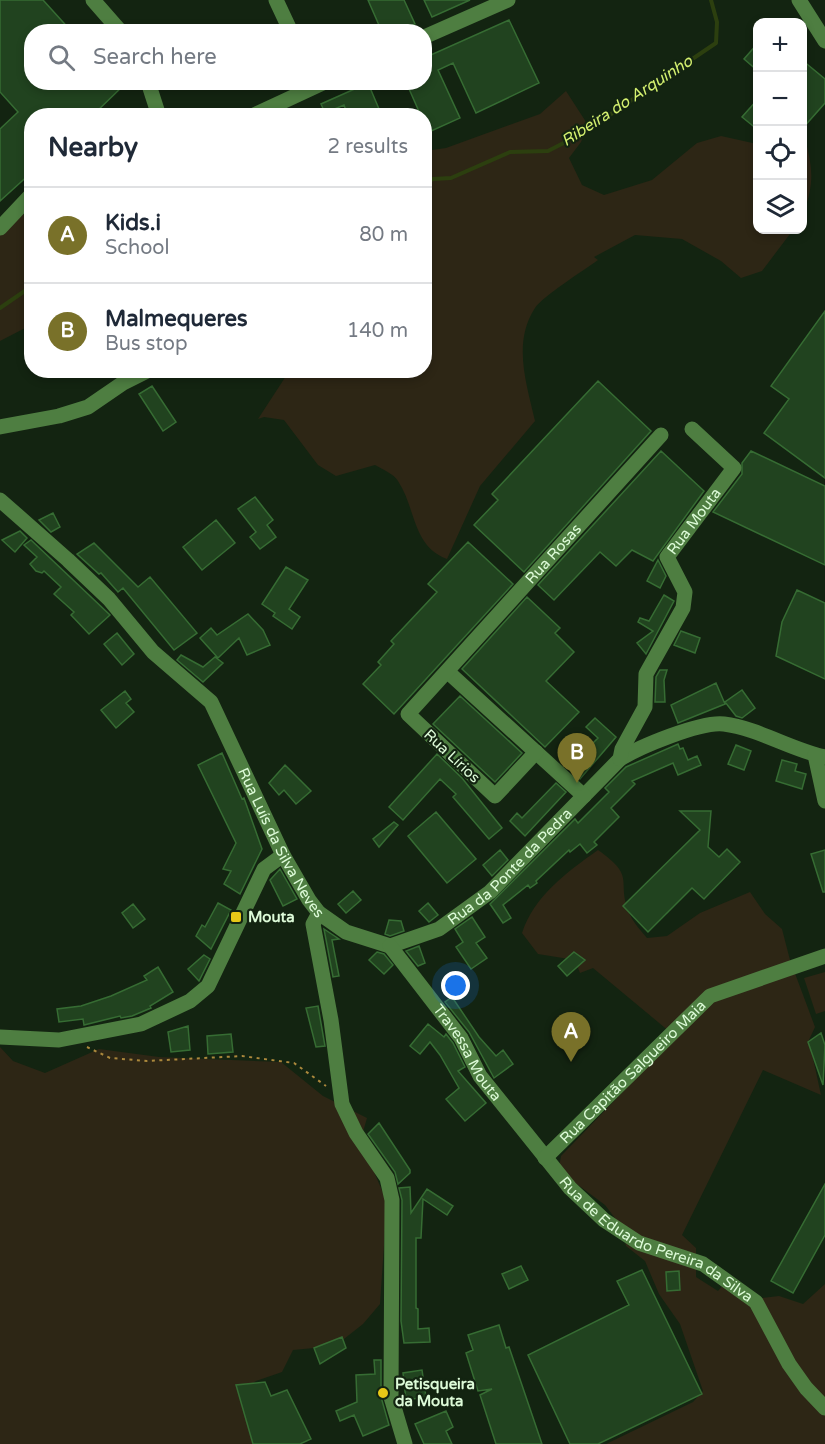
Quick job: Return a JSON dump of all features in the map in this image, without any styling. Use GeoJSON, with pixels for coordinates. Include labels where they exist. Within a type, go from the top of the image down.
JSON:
{"type":"FeatureCollection","features":[{"type":"Feature","properties":{"kind":"street"},"geometry":{"type":"LineString","coordinates":[[93,0],[114,24]]}},
{"type":"Feature","properties":{"kind":"street"},"geometry":{"type":"LineString","coordinates":[[276,0],[287,24]]}},
{"type":"Feature","properties":{"kind":"street"},"geometry":{"type":"LineString","coordinates":[[432,33],[508,0]]}},
{"type":"Feature","properties":{"kind":"street"},"geometry":{"type":"LineString","coordinates":[[799,0],[825,41]]}},
{"type":"Feature","properties":{"kind":"street"},"geometry":{"type":"LineString","coordinates":[[151,90],[156,108]]}},
{"type":"Feature","properties":{"kind":"street"},"geometry":{"type":"LineString","coordinates":[[269,108],[306,90]]}},
{"type":"Feature","properties":{"kind":"street"},"geometry":{"type":"LineString","coordinates":[[0,228],[24,202]]}},
{"type":"Feature","properties":{"kind":"street"},"geometry":{"type":"LineString","coordinates":[[0,427],[59,416],[88,407],[133,378]]}},
{"type":"Feature","properties":{"kind":"street","name":"Rua Mouta"},"geometry":{"type":"LineString","coordinates":[[620,759],[622,749],[645,707],[646,674],[683,608],[685,592],[667,557],[734,468],[692,429]]}},
{"type":"Feature","properties":{"kind":"street","name":"Rua Rosas"},"geometry":{"type":"LineString","coordinates":[[448,672],[660,435]]}},
{"type":"Feature","properties":{"kind":"street","name":"Rua Luís da Silva Neves"},"geometry":{"type":"LineString","coordinates":[[0,500],[109,599],[159,658],[211,702],[283,855],[319,913],[313,924],[331,1020],[342,1104],[356,1133],[387,1178],[392,1200],[391,1397],[405,1444]]}},
{"type":"Feature","properties":{"kind":"street"},"geometry":{"type":"LineString","coordinates":[[448,672],[584,796]]}},
{"type":"Feature","properties":{"kind":"street","name":"Rua Lírios"},"geometry":{"type":"LineString","coordinates":[[448,672],[408,714],[495,796],[536,752]]}},
{"type":"Feature","properties":{"kind":"street","name":"Rua da Ponte da Pedra"},"geometry":{"type":"LineString","coordinates":[[390,946],[439,929],[472,908],[620,759],[648,744],[701,726],[724,724],[820,756]]}},
{"type":"Feature","properties":{"kind":"street"},"geometry":{"type":"LineString","coordinates":[[820,756],[825,801]]}},
{"type":"Feature","properties":{"kind":"street"},"geometry":{"type":"LineString","coordinates":[[0,1037],[40,1040],[70,1038],[141,1024],[169,1013],[199,995],[208,987],[264,869],[283,855]]}},
{"type":"Feature","properties":{"kind":"street"},"geometry":{"type":"LineString","coordinates":[[319,913],[346,932],[390,946]]}},
{"type":"Feature","properties":{"kind":"street","name":"Travessa Mouta"},"geometry":{"type":"LineString","coordinates":[[390,946],[461,1038],[480,1076],[545,1158]]}},
{"type":"Feature","properties":{"kind":"street","name":"Rua Capitão Salgueiro Maia"},"geometry":{"type":"LineString","coordinates":[[545,1158],[710,996],[825,956]]}},
{"type":"Feature","properties":{"kind":"street","name":"Rua de Eduardo Pereira da Silva"},"geometry":{"type":"LineString","coordinates":[[545,1158],[570,1188],[604,1220],[639,1243],[703,1264],[756,1302],[789,1364],[806,1388],[825,1408]]}},
{"type":"Feature","properties":{"kind":"path"},"geometry":{"type":"LineString","coordinates":[[70,1038],[110,1058],[147,1061],[242,1056],[294,1063],[322,1085],[340,1090]]}},
{"type":"Feature","properties":{"kind":"shaded area"},"geometry":{"type":"Polygon","coordinates":[[[566,91],[588,125],[581,142],[569,158],[582,185],[604,195],[652,180],[697,143],[721,136],[753,143],[753,234],[790,234],[762,271],[741,278],[721,261],[682,239],[635,235],[594,257],[598,260],[539,303],[528,321],[523,350],[525,379],[535,421],[480,486],[447,559],[436,553],[421,536],[404,492],[391,474],[375,465],[336,476],[318,465],[284,420],[264,417],[258,419],[285,378],[432,378],[432,150],[446,148],[540,114],[566,91]]]}},
{"type":"Feature","properties":{"kind":"shaded area"},"geometry":{"type":"Polygon","coordinates":[[[807,146],[811,173],[807,201],[807,146]]]}},
{"type":"Feature","properties":{"kind":"shaded area"},"geometry":{"type":"Polygon","coordinates":[[[24,214],[24,329],[0,341],[0,232],[24,214]]]}},
{"type":"Feature","properties":{"kind":"shaded area"},"geometry":{"type":"Polygon","coordinates":[[[598,850],[618,867],[622,874],[624,894],[630,915],[647,938],[667,936],[700,913],[750,892],[765,914],[782,929],[790,960],[815,1027],[809,1040],[821,1095],[763,1070],[682,1235],[696,1248],[696,1277],[718,1291],[723,1285],[743,1300],[779,1296],[803,1304],[825,1284],[825,1444],[606,1444],[693,1402],[703,1391],[680,1324],[659,1294],[645,1261],[626,1246],[621,1226],[605,1205],[570,1179],[559,1167],[561,1156],[676,1037],[593,968],[580,973],[575,960],[538,954],[522,933],[527,920],[543,896],[563,876],[598,850]]]}},
{"type":"Feature","properties":{"kind":"shaded area"},"geometry":{"type":"Polygon","coordinates":[[[825,972],[825,1011],[816,1014],[804,978],[825,972]]]}},
{"type":"Feature","properties":{"kind":"shaded area"},"geometry":{"type":"Polygon","coordinates":[[[0,1047],[13,1061],[45,1073],[99,1049],[159,1057],[281,1062],[323,1096],[367,1118],[363,1132],[365,1151],[387,1202],[380,1304],[363,1324],[335,1346],[293,1350],[282,1372],[256,1381],[244,1389],[254,1444],[0,1444],[0,1047]]]}},
{"type":"Feature","properties":{"kind":"building"},"geometry":{"type":"Polygon","coordinates":[[[0,0],[43,0],[65,24],[24,24],[24,90],[119,90],[100,108],[24,108],[24,179],[0,201],[0,129],[18,112],[0,92],[0,0]]]}},
{"type":"Feature","properties":{"kind":"building"},"geometry":{"type":"Polygon","coordinates":[[[368,0],[404,0],[415,24],[378,24],[368,0]]]}},
{"type":"Feature","properties":{"kind":"building"},"geometry":{"type":"Polygon","coordinates":[[[424,0],[470,0],[432,17],[424,0]]]}},
{"type":"Feature","properties":{"kind":"building"},"geometry":{"type":"Polygon","coordinates":[[[509,20],[539,83],[476,113],[453,63],[438,70],[460,118],[432,131],[432,108],[417,108],[410,90],[432,90],[432,54],[509,20]]]}},
{"type":"Feature","properties":{"kind":"building"},"geometry":{"type":"Polygon","coordinates":[[[753,49],[753,67],[744,59],[753,49]]]}},
{"type":"Feature","properties":{"kind":"building"},"geometry":{"type":"Polygon","coordinates":[[[807,64],[825,79],[825,103],[807,123],[807,64]]]}},
{"type":"Feature","properties":{"kind":"building"},"geometry":{"type":"Polygon","coordinates":[[[352,90],[371,90],[379,108],[345,108],[344,105],[337,108],[323,108],[321,104],[352,90]]]}},
{"type":"Feature","properties":{"kind":"building"},"geometry":{"type":"Polygon","coordinates":[[[753,105],[753,126],[742,117],[753,105]]]}},
{"type":"Feature","properties":{"kind":"building"},"geometry":{"type":"Polygon","coordinates":[[[825,311],[825,478],[764,433],[789,399],[771,386],[825,311]]]}},
{"type":"Feature","properties":{"kind":"building"},"geometry":{"type":"Polygon","coordinates":[[[598,381],[651,431],[524,572],[474,525],[498,500],[492,494],[598,381]]]}},
{"type":"Feature","properties":{"kind":"building"},"geometry":{"type":"Polygon","coordinates":[[[152,386],[176,422],[163,431],[139,394],[152,386]]]}},
{"type":"Feature","properties":{"kind":"building"},"geometry":{"type":"Polygon","coordinates":[[[661,451],[704,491],[653,561],[632,550],[616,566],[600,552],[554,600],[538,585],[661,451]]]}},
{"type":"Feature","properties":{"kind":"building"},"geometry":{"type":"Polygon","coordinates":[[[751,451],[825,486],[825,565],[713,512],[742,474],[742,463],[751,451]]]}},
{"type":"Feature","properties":{"kind":"building"},"geometry":{"type":"Polygon","coordinates":[[[255,497],[273,520],[267,525],[276,537],[260,549],[250,537],[256,532],[238,509],[255,497]]]}},
{"type":"Feature","properties":{"kind":"building"},"geometry":{"type":"Polygon","coordinates":[[[53,513],[60,527],[51,532],[39,520],[53,513]]]}},
{"type":"Feature","properties":{"kind":"building"},"geometry":{"type":"Polygon","coordinates":[[[216,520],[235,543],[202,570],[183,547],[216,520]]]}},
{"type":"Feature","properties":{"kind":"building"},"geometry":{"type":"Polygon","coordinates":[[[20,531],[27,538],[15,552],[2,540],[20,531]]]}},
{"type":"Feature","properties":{"kind":"building"},"geometry":{"type":"Polygon","coordinates":[[[31,540],[110,615],[89,634],[71,615],[74,612],[54,594],[61,587],[44,571],[42,573],[36,571],[30,564],[37,557],[24,545],[31,540]]]}},
{"type":"Feature","properties":{"kind":"building"},"geometry":{"type":"Polygon","coordinates":[[[468,542],[513,584],[394,714],[363,684],[381,665],[378,662],[394,644],[391,641],[437,592],[428,584],[468,542]]]}},
{"type":"Feature","properties":{"kind":"building"},"geometry":{"type":"Polygon","coordinates":[[[94,543],[138,587],[150,577],[197,633],[174,650],[123,588],[118,592],[101,573],[99,574],[77,554],[94,543]]]}},
{"type":"Feature","properties":{"kind":"building"},"geometry":{"type":"Polygon","coordinates":[[[658,560],[666,576],[660,588],[647,581],[658,560]]]}},
{"type":"Feature","properties":{"kind":"building"},"geometry":{"type":"Polygon","coordinates":[[[286,567],[308,580],[289,609],[300,617],[292,629],[273,616],[275,613],[262,604],[286,567]]]}},
{"type":"Feature","properties":{"kind":"building"},"geometry":{"type":"Polygon","coordinates":[[[797,590],[825,603],[825,679],[776,656],[782,622],[797,590]]]}},
{"type":"Feature","properties":{"kind":"building"},"geometry":{"type":"Polygon","coordinates":[[[664,595],[674,601],[646,654],[637,643],[653,631],[638,622],[640,618],[649,621],[664,595]]]}},
{"type":"Feature","properties":{"kind":"building"},"geometry":{"type":"Polygon","coordinates":[[[527,597],[560,628],[555,633],[574,652],[546,681],[579,712],[545,747],[462,669],[527,597]]]}},
{"type":"Feature","properties":{"kind":"building"},"geometry":{"type":"Polygon","coordinates":[[[248,614],[263,630],[270,645],[247,655],[239,638],[218,658],[200,638],[211,628],[217,635],[248,614]]]}},
{"type":"Feature","properties":{"kind":"building"},"geometry":{"type":"Polygon","coordinates":[[[681,631],[700,638],[695,653],[674,645],[681,631]]]}},
{"type":"Feature","properties":{"kind":"building"},"geometry":{"type":"Polygon","coordinates":[[[117,633],[134,654],[122,665],[104,644],[117,633]]]}},
{"type":"Feature","properties":{"kind":"building"},"geometry":{"type":"Polygon","coordinates":[[[181,655],[203,667],[215,657],[223,663],[203,682],[177,660],[181,655]]]}},
{"type":"Feature","properties":{"kind":"building"},"geometry":{"type":"Polygon","coordinates":[[[660,670],[667,670],[664,680],[665,702],[655,702],[656,677],[660,670]]]}},
{"type":"Feature","properties":{"kind":"building"},"geometry":{"type":"Polygon","coordinates":[[[716,683],[725,704],[678,723],[671,705],[716,683]]]}},
{"type":"Feature","properties":{"kind":"building"},"geometry":{"type":"Polygon","coordinates":[[[742,690],[755,708],[742,718],[736,716],[725,702],[742,690]]]}},
{"type":"Feature","properties":{"kind":"building"},"geometry":{"type":"Polygon","coordinates":[[[125,691],[131,699],[126,703],[134,712],[116,728],[101,710],[125,691]]]}},
{"type":"Feature","properties":{"kind":"building"},"geometry":{"type":"Polygon","coordinates":[[[460,696],[522,753],[495,782],[433,724],[460,696]]]}},
{"type":"Feature","properties":{"kind":"building"},"geometry":{"type":"Polygon","coordinates":[[[595,718],[616,737],[580,779],[568,768],[598,738],[586,727],[595,718]]]}},
{"type":"Feature","properties":{"kind":"building"},"geometry":{"type":"Polygon","coordinates":[[[678,744],[680,749],[683,748],[688,760],[697,756],[701,765],[678,775],[673,763],[632,781],[635,784],[611,808],[619,817],[594,842],[597,845],[587,853],[580,844],[570,852],[569,850],[536,881],[537,883],[530,888],[528,885],[503,905],[511,918],[503,923],[490,904],[575,819],[578,823],[609,792],[605,788],[626,767],[678,744]]]}},
{"type":"Feature","properties":{"kind":"building"},"geometry":{"type":"Polygon","coordinates":[[[736,745],[751,751],[744,770],[728,764],[736,745]]]}},
{"type":"Feature","properties":{"kind":"building"},"geometry":{"type":"Polygon","coordinates":[[[222,753],[242,799],[244,798],[262,849],[240,894],[224,884],[231,871],[223,869],[236,843],[198,765],[222,753]]]}},
{"type":"Feature","properties":{"kind":"building"},"geometry":{"type":"Polygon","coordinates":[[[437,754],[462,778],[502,828],[489,839],[453,797],[456,794],[440,779],[403,820],[389,807],[437,754]]]}},
{"type":"Feature","properties":{"kind":"building"},"geometry":{"type":"Polygon","coordinates":[[[782,760],[797,764],[795,771],[806,774],[802,789],[776,781],[782,760]]]}},
{"type":"Feature","properties":{"kind":"building"},"geometry":{"type":"Polygon","coordinates":[[[285,765],[311,791],[296,804],[284,790],[279,795],[269,783],[285,765]]]}},
{"type":"Feature","properties":{"kind":"building"},"geometry":{"type":"Polygon","coordinates":[[[556,783],[566,792],[525,836],[510,821],[517,813],[522,818],[556,783]]]}},
{"type":"Feature","properties":{"kind":"building"},"geometry":{"type":"Polygon","coordinates":[[[680,811],[711,811],[708,847],[719,857],[727,849],[740,862],[704,899],[692,888],[648,932],[623,906],[700,830],[680,811]]]}},
{"type":"Feature","properties":{"kind":"building"},"geometry":{"type":"Polygon","coordinates":[[[436,812],[476,859],[447,883],[408,836],[436,812]]]}},
{"type":"Feature","properties":{"kind":"building"},"geometry":{"type":"Polygon","coordinates":[[[394,822],[398,825],[379,847],[373,839],[394,822]]]}},
{"type":"Feature","properties":{"kind":"building"},"geometry":{"type":"Polygon","coordinates":[[[500,850],[508,860],[492,876],[483,865],[500,850]]]}},
{"type":"Feature","properties":{"kind":"building"},"geometry":{"type":"Polygon","coordinates":[[[825,850],[825,892],[823,892],[811,854],[825,850]]]}},
{"type":"Feature","properties":{"kind":"building"},"geometry":{"type":"Polygon","coordinates":[[[280,869],[297,899],[283,906],[270,880],[280,869]]]}},
{"type":"Feature","properties":{"kind":"building"},"geometry":{"type":"Polygon","coordinates":[[[353,891],[361,900],[346,913],[338,904],[353,891]]]}},
{"type":"Feature","properties":{"kind":"building"},"geometry":{"type":"Polygon","coordinates":[[[218,903],[231,910],[211,949],[196,936],[202,925],[205,927],[218,903]]]}},
{"type":"Feature","properties":{"kind":"building"},"geometry":{"type":"Polygon","coordinates":[[[428,903],[438,915],[429,922],[419,911],[428,903]]]}},
{"type":"Feature","properties":{"kind":"building"},"geometry":{"type":"Polygon","coordinates":[[[133,904],[145,919],[133,928],[122,913],[133,904]]]}},
{"type":"Feature","properties":{"kind":"building"},"geometry":{"type":"Polygon","coordinates":[[[472,917],[485,937],[476,943],[487,958],[471,969],[456,947],[463,942],[455,929],[472,917]]]}},
{"type":"Feature","properties":{"kind":"building"},"geometry":{"type":"Polygon","coordinates":[[[389,920],[401,921],[404,931],[390,936],[385,934],[389,920]]]}},
{"type":"Feature","properties":{"kind":"building"},"geometry":{"type":"Polygon","coordinates":[[[324,929],[339,939],[332,940],[339,976],[333,977],[324,929]]]}},
{"type":"Feature","properties":{"kind":"building"},"geometry":{"type":"Polygon","coordinates":[[[419,946],[425,963],[418,966],[406,951],[419,946]]]}},
{"type":"Feature","properties":{"kind":"building"},"geometry":{"type":"Polygon","coordinates":[[[377,952],[384,954],[393,965],[384,974],[369,960],[377,952]]]}},
{"type":"Feature","properties":{"kind":"building"},"geometry":{"type":"Polygon","coordinates":[[[574,952],[585,960],[567,976],[558,966],[574,952]]]}},
{"type":"Feature","properties":{"kind":"building"},"geometry":{"type":"Polygon","coordinates":[[[204,955],[210,959],[199,981],[188,969],[204,955]]]}},
{"type":"Feature","properties":{"kind":"building"},"geometry":{"type":"Polygon","coordinates":[[[158,967],[173,992],[150,1006],[151,1008],[132,1016],[121,1018],[120,1016],[84,1025],[83,1019],[59,1022],[57,1009],[81,1006],[111,996],[147,980],[144,976],[158,967]]]}},
{"type":"Feature","properties":{"kind":"building"},"geometry":{"type":"Polygon","coordinates":[[[452,997],[479,1037],[496,1056],[503,1050],[513,1064],[494,1078],[469,1032],[445,1002],[452,997]]]}},
{"type":"Feature","properties":{"kind":"building"},"geometry":{"type":"Polygon","coordinates":[[[318,1006],[325,1046],[316,1047],[306,1008],[318,1006]]]}},
{"type":"Feature","properties":{"kind":"building"},"geometry":{"type":"Polygon","coordinates":[[[428,1024],[444,1037],[446,1034],[453,1043],[465,1067],[458,1071],[486,1103],[465,1121],[446,1099],[459,1088],[440,1055],[430,1042],[420,1054],[410,1046],[428,1024]]]}},
{"type":"Feature","properties":{"kind":"building"},"geometry":{"type":"Polygon","coordinates":[[[188,1026],[190,1050],[171,1052],[168,1032],[188,1026]]]}},
{"type":"Feature","properties":{"kind":"building"},"geometry":{"type":"Polygon","coordinates":[[[821,1033],[825,1045],[823,1085],[808,1042],[821,1033]]]}},
{"type":"Feature","properties":{"kind":"building"},"geometry":{"type":"Polygon","coordinates":[[[231,1034],[233,1052],[208,1054],[207,1036],[231,1034]]]}},
{"type":"Feature","properties":{"kind":"building"},"geometry":{"type":"Polygon","coordinates":[[[379,1123],[410,1170],[410,1173],[398,1184],[395,1172],[368,1134],[379,1123]]]}},
{"type":"Feature","properties":{"kind":"building"},"geometry":{"type":"Polygon","coordinates":[[[825,1184],[825,1235],[793,1293],[771,1281],[825,1184]]]}},
{"type":"Feature","properties":{"kind":"building"},"geometry":{"type":"Polygon","coordinates":[[[410,1187],[411,1213],[427,1189],[453,1206],[447,1215],[423,1199],[421,1238],[416,1238],[418,1329],[429,1328],[430,1342],[404,1343],[401,1321],[402,1200],[399,1188],[410,1187]]]}},
{"type":"Feature","properties":{"kind":"building"},"geometry":{"type":"Polygon","coordinates":[[[521,1266],[528,1280],[509,1289],[502,1274],[521,1266]]]}},
{"type":"Feature","properties":{"kind":"building"},"geometry":{"type":"Polygon","coordinates":[[[642,1270],[702,1394],[598,1444],[570,1444],[528,1355],[629,1305],[617,1281],[642,1270]]]}},
{"type":"Feature","properties":{"kind":"building"},"geometry":{"type":"Polygon","coordinates":[[[679,1271],[680,1290],[667,1291],[666,1272],[679,1271]]]}},
{"type":"Feature","properties":{"kind":"building"},"geometry":{"type":"Polygon","coordinates":[[[499,1325],[506,1348],[509,1347],[542,1444],[496,1444],[480,1395],[492,1389],[478,1391],[466,1353],[473,1350],[468,1335],[499,1325]]]}},
{"type":"Feature","properties":{"kind":"building"},"geometry":{"type":"Polygon","coordinates":[[[342,1337],[346,1348],[320,1364],[314,1348],[342,1337]]]}},
{"type":"Feature","properties":{"kind":"building"},"geometry":{"type":"Polygon","coordinates":[[[374,1360],[381,1360],[381,1397],[389,1425],[363,1436],[354,1415],[340,1421],[336,1411],[357,1402],[356,1375],[375,1374],[374,1360]]]}},
{"type":"Feature","properties":{"kind":"building"},"geometry":{"type":"Polygon","coordinates":[[[422,1370],[426,1397],[406,1400],[403,1373],[422,1370]]]}},
{"type":"Feature","properties":{"kind":"building"},"geometry":{"type":"Polygon","coordinates":[[[265,1382],[271,1396],[287,1390],[311,1439],[300,1444],[253,1444],[236,1385],[265,1382]]]}},
{"type":"Feature","properties":{"kind":"building"},"geometry":{"type":"Polygon","coordinates":[[[446,1411],[453,1427],[446,1431],[452,1444],[424,1444],[415,1424],[446,1411]]]}},
{"type":"Feature","properties":{"kind":"waterway","name":"Ribeira do Arquinho"},"geometry":{"type":"LineString","coordinates":[[432,180],[451,178],[510,152],[548,151],[583,133],[716,43],[717,22],[711,0]]}},
{"type":"Feature","properties":{"kind":"waterway","name":"Ribeira do Arquinho"},"geometry":{"type":"LineString","coordinates":[[0,308],[24,292]]}},
{"type":"Feature","properties":{"kind":"place","name":"Malmequeres"},"geometry":{"type":"Point","coordinates":[577,783]}},
{"type":"Feature","properties":{"kind":"place","name":"Mouta"},"geometry":{"type":"Point","coordinates":[236,917]}},
{"type":"Feature","properties":{"kind":"place","name":"Kids.i"},"geometry":{"type":"Point","coordinates":[571,1062]}},
{"type":"Feature","properties":{"kind":"place","name":"Petisqueira da Mouta"},"geometry":{"type":"Point","coordinates":[383,1393]}}]}
